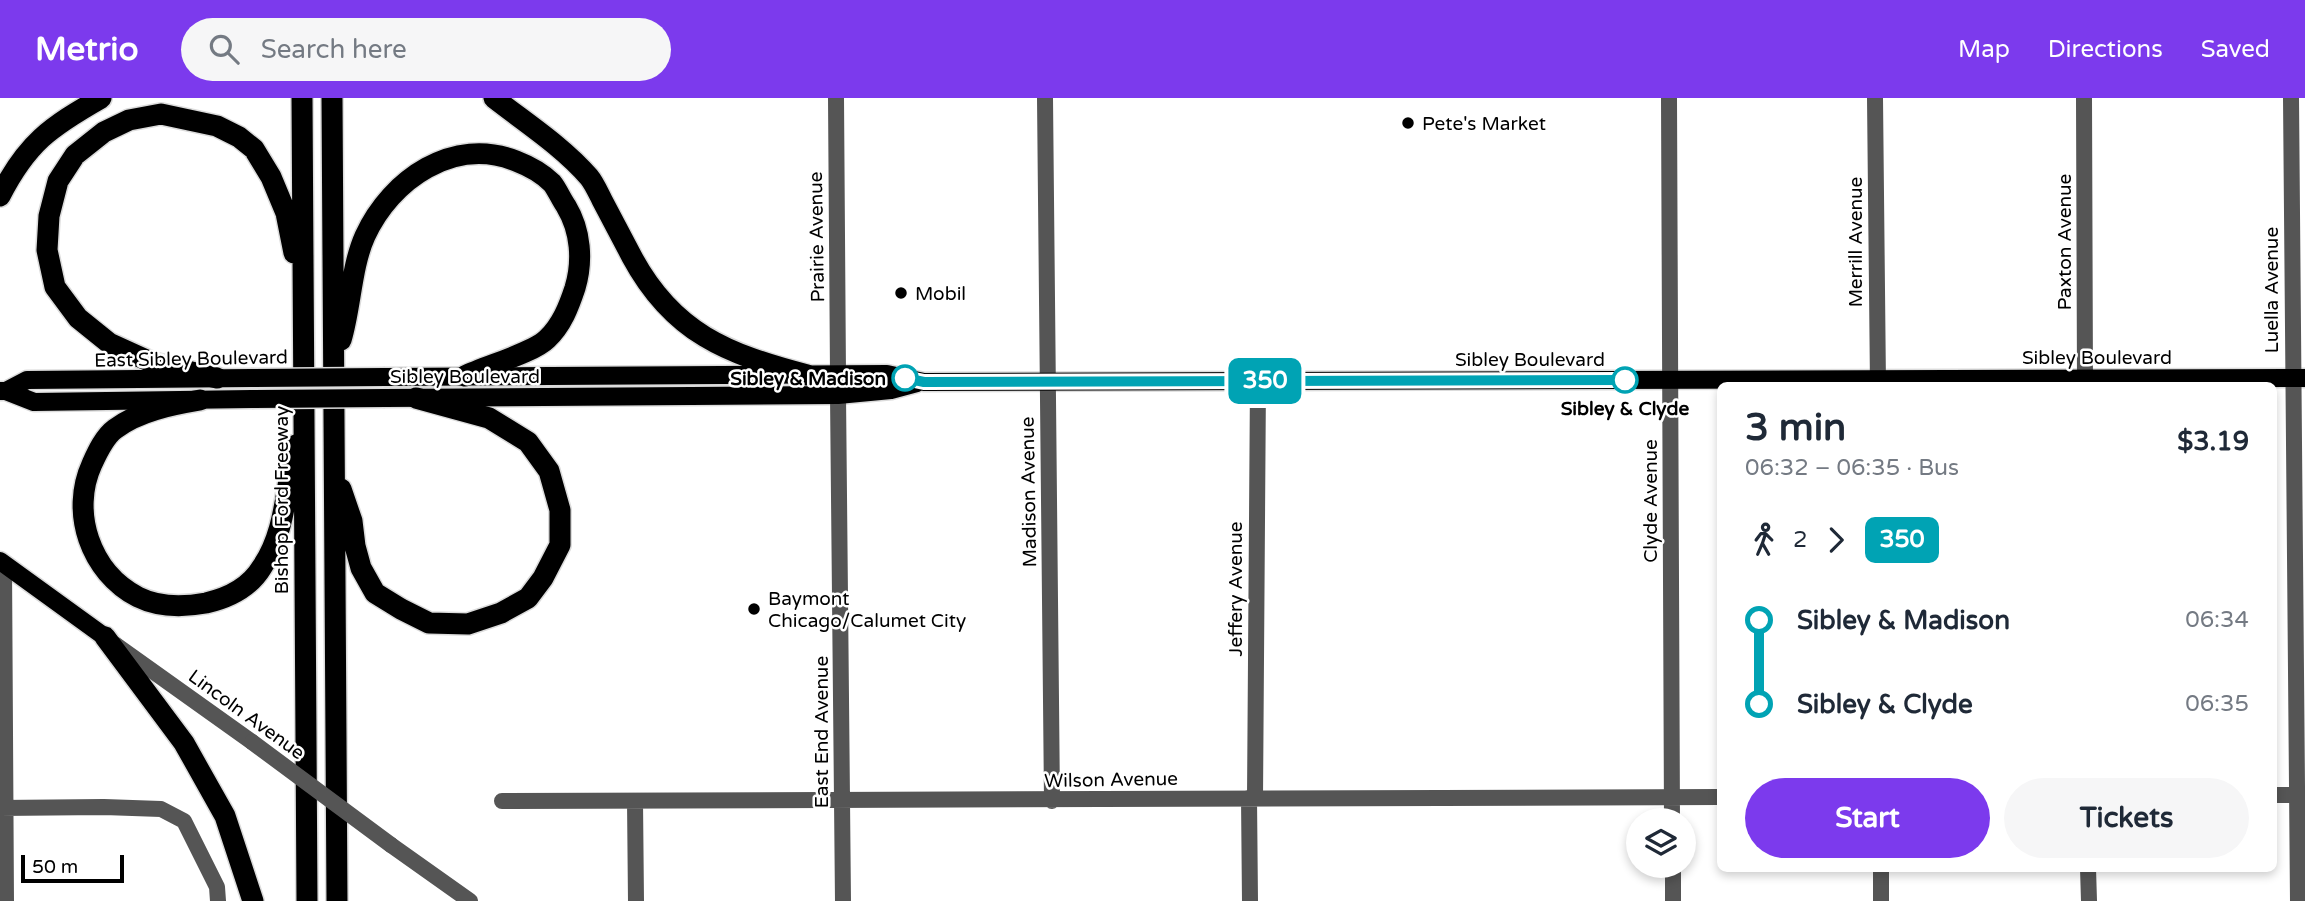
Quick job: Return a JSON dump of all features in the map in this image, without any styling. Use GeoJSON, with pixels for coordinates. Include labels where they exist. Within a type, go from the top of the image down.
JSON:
{"type":"FeatureCollection","features":[{"type":"Feature","properties":{"kind":"highway"},"geometry":{"type":"LineString","coordinates":[[0,196],[13,169],[37,139],[63,119],[101,98]]}},
{"type":"Feature","properties":{"kind":"highway","name":"Bishop Ford Freeway"},"geometry":{"type":"LineString","coordinates":[[302,98],[307,901]]}},
{"type":"Feature","properties":{"kind":"highway"},"geometry":{"type":"LineString","coordinates":[[332,98],[337,901]]}},
{"type":"Feature","properties":{"kind":"highway"},"geometry":{"type":"LineString","coordinates":[[494,98],[554,144],[590,178],[642,275],[664,303],[691,329],[723,348],[756,362],[807,375]]}},
{"type":"Feature","properties":{"kind":"highway"},"geometry":{"type":"LineString","coordinates":[[217,378],[153,363],[109,343],[78,317],[55,287],[47,250],[49,216],[58,181],[75,155],[104,132],[129,120],[161,114],[217,126],[239,137],[254,149],[280,192],[303,291]]}},
{"type":"Feature","properties":{"kind":"highway"},"geometry":{"type":"LineString","coordinates":[[334,366],[365,237],[386,203],[406,181],[440,159],[471,153],[503,155],[530,166],[552,184],[570,213],[579,240],[579,274],[568,310],[547,340],[465,376]]}},
{"type":"Feature","properties":{"kind":"highway"},"geometry":{"type":"LineString","coordinates":[[335,471],[352,521],[361,568],[375,593],[429,623],[468,624],[501,613],[528,598],[543,578],[561,545],[561,510],[549,471],[528,442],[489,418],[416,398]]}},
{"type":"Feature","properties":{"kind":"highway"},"geometry":{"type":"LineString","coordinates":[[200,400],[172,404],[145,413],[113,429],[99,449],[86,478],[84,530],[98,557],[114,580],[138,597],[168,606],[193,606],[224,599],[243,587],[261,569],[275,544],[283,519],[289,472],[303,419]]}},
{"type":"Feature","properties":{"kind":"highway"},"geometry":{"type":"LineString","coordinates":[[105,638],[184,743],[225,816],[253,901]]}},
{"type":"Feature","properties":{"kind":"main road","name":"Sibley Boulevard"},"geometry":{"type":"LineString","coordinates":[[385,377],[887,374],[924,382],[2085,382],[2299,378]]}},
{"type":"Feature","properties":{"kind":"main road","name":"East Sibley Boulevard"},"geometry":{"type":"LineString","coordinates":[[3,391],[27,380],[385,377]]}},
{"type":"Feature","properties":{"kind":"main road","name":"Sibley Boulevard"},"geometry":{"type":"LineString","coordinates":[[3,391],[34,402],[838,395],[891,390],[924,382]]}},
{"type":"Feature","properties":{"kind":"main road","name":"Lincoln Avenue"},"geometry":{"type":"LineString","coordinates":[[2,562],[105,638]]}},
{"type":"Feature","properties":{"kind":"street","name":"Prairie Avenue"},"geometry":{"type":"LineString","coordinates":[[836,98],[838,375]]}},
{"type":"Feature","properties":{"kind":"street","name":"Madison Avenue"},"geometry":{"type":"LineString","coordinates":[[1045,98],[1052,801]]}},
{"type":"Feature","properties":{"kind":"street","name":"Clyde Avenue"},"geometry":{"type":"LineString","coordinates":[[1669,98],[1672,808]]}},
{"type":"Feature","properties":{"kind":"street","name":"Merrill Avenue"},"geometry":{"type":"LineString","coordinates":[[1875,98],[1878,382]]}},
{"type":"Feature","properties":{"kind":"street","name":"Paxton Avenue"},"geometry":{"type":"LineString","coordinates":[[2084,98],[2085,382]]}},
{"type":"Feature","properties":{"kind":"street","name":"Luella Avenue"},"geometry":{"type":"LineString","coordinates":[[2291,98],[2299,378],[2301,795],[2298,901]]}},
{"type":"Feature","properties":{"kind":"street","name":"Jeffery Avenue"},"geometry":{"type":"LineString","coordinates":[[1250,901],[1258,381]]}},
{"type":"Feature","properties":{"kind":"street","name":"East End Avenue"},"geometry":{"type":"LineString","coordinates":[[838,395],[843,901]]}},
{"type":"Feature","properties":{"kind":"street"},"geometry":{"type":"LineString","coordinates":[[2,562],[6,901]]}},
{"type":"Feature","properties":{"kind":"street","name":"Lincoln Avenue"},"geometry":{"type":"LineString","coordinates":[[105,638],[470,901]]}},
{"type":"Feature","properties":{"kind":"street"},"geometry":{"type":"LineString","coordinates":[[2277,795],[2301,795]]}},
{"type":"Feature","properties":{"kind":"street","name":"Wilson Avenue"},"geometry":{"type":"LineString","coordinates":[[502,801],[1717,797]]}},
{"type":"Feature","properties":{"kind":"street"},"geometry":{"type":"LineString","coordinates":[[635,801],[636,901]]}},
{"type":"Feature","properties":{"kind":"street"},"geometry":{"type":"LineString","coordinates":[[3,808],[161,809],[184,821],[217,887],[218,901]]}},
{"type":"Feature","properties":{"kind":"street"},"geometry":{"type":"LineString","coordinates":[[1881,872],[1881,901]]}},
{"type":"Feature","properties":{"kind":"street"},"geometry":{"type":"LineString","coordinates":[[2088,872],[2089,901]]}},
{"type":"Feature","properties":{"kind":"street"},"geometry":{"type":"LineString","coordinates":[[1673,878],[1673,901]]}},
{"type":"Feature","properties":{"kind":"bus line","name":"350"},"geometry":{"type":"LineString","coordinates":[[905,378],[924,382],[1625,380]]}},
{"type":"Feature","properties":{"kind":"place","name":"Pete's Market"},"geometry":{"type":"Point","coordinates":[1408,123]}},
{"type":"Feature","properties":{"kind":"place","name":"Mobil"},"geometry":{"type":"Point","coordinates":[901,293]}},
{"type":"Feature","properties":{"kind":"place","name":"Sibley & Madison"},"geometry":{"type":"Point","coordinates":[905,378]}},
{"type":"Feature","properties":{"kind":"place","name":"Sibley & Clyde"},"geometry":{"type":"Point","coordinates":[1625,380]}},
{"type":"Feature","properties":{"kind":"place","name":"Baymont Chicago/Calumet City"},"geometry":{"type":"Point","coordinates":[754,609]}}]}
